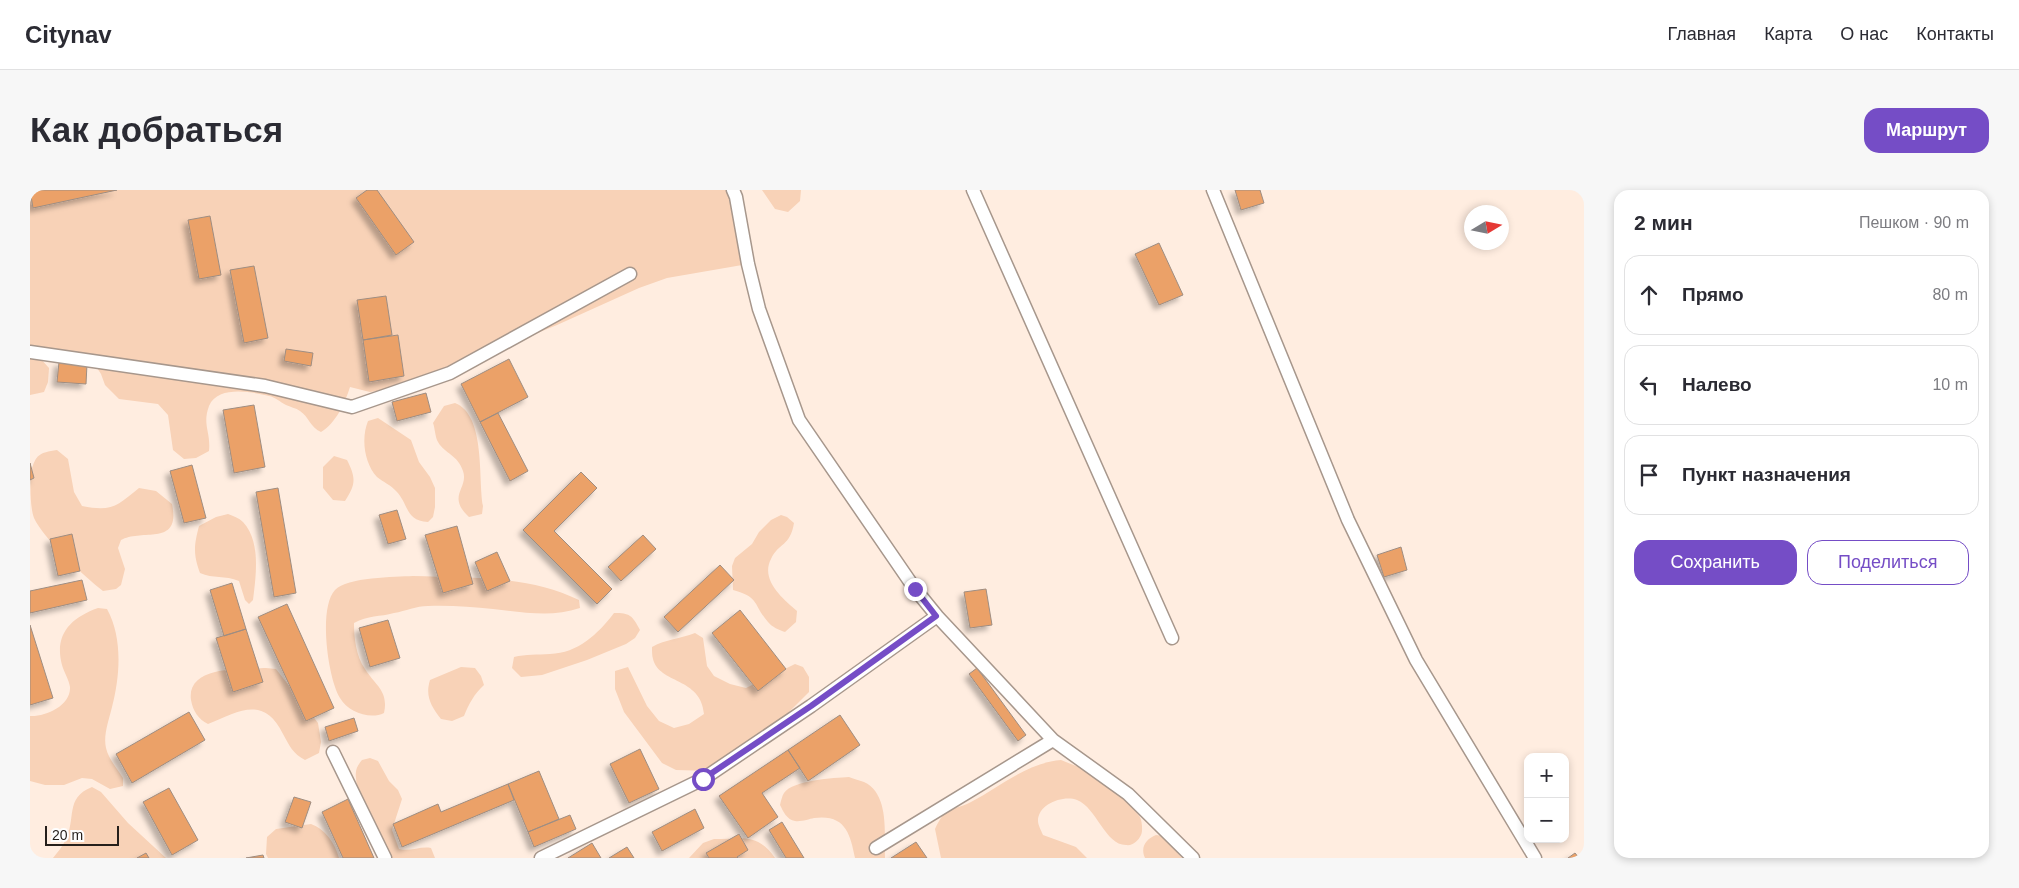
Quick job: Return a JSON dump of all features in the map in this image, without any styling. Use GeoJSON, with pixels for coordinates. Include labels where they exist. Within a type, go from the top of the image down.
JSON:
{"type":"FeatureCollection","features":[{"type":"Feature","properties":{"kind":"lane"},"geometry":{"type":"LineString","coordinates":[[733,190],[759,309],[799,420],[910,581],[936,616],[1053,740],[1128,794],[1194,858]]}},
{"type":"Feature","properties":{"kind":"lane"},"geometry":{"type":"LineString","coordinates":[[973,190],[1172,638]]}},
{"type":"Feature","properties":{"kind":"lane"},"geometry":{"type":"LineString","coordinates":[[1213,190],[1348,520],[1416,660],[1535,858]]}},
{"type":"Feature","properties":{"kind":"lane"},"geometry":{"type":"LineString","coordinates":[[30,352],[265,386],[352,407],[450,373],[630,274]]}},
{"type":"Feature","properties":{"kind":"lane"},"geometry":{"type":"LineString","coordinates":[[541,858],[703,779],[811,706],[936,616]]}},
{"type":"Feature","properties":{"kind":"lane"},"geometry":{"type":"LineString","coordinates":[[876,848],[1053,740]]}},
{"type":"Feature","properties":{"kind":"lane"},"geometry":{"type":"LineString","coordinates":[[333,752],[385,858]]}},
{"type":"Feature","properties":{"kind":"shaded area"},"geometry":{"type":"Polygon","coordinates":[[[30,190],[733,190],[748,264],[667,278],[639,288],[557,325],[440,373],[397,388],[370,392],[350,387],[343,406],[331,423],[321,432],[300,411],[275,398],[245,392],[220,395],[213,399],[206,418],[209,451],[196,458],[184,459],[173,450],[168,415],[158,404],[119,399],[105,385],[101,374],[88,354],[31,348],[49,368],[48,382],[44,392],[30,395],[30,190]]]}},
{"type":"Feature","properties":{"kind":"shaded area"},"geometry":{"type":"Polygon","coordinates":[[[762,190],[801,190],[800,201],[788,212],[775,209],[762,190]]]}},
{"type":"Feature","properties":{"kind":"shaded area"},"geometry":{"type":"Polygon","coordinates":[[[455,403],[465,410],[472,420],[479,449],[482,514],[469,517],[462,510],[459,503],[464,477],[463,471],[458,461],[438,442],[433,423],[444,406],[455,403]]]}},
{"type":"Feature","properties":{"kind":"shaded area"},"geometry":{"type":"Polygon","coordinates":[[[378,418],[411,440],[419,462],[430,477],[435,488],[435,507],[433,517],[428,522],[415,519],[396,491],[377,477],[369,465],[364,442],[366,428],[368,421],[378,418]]]}},
{"type":"Feature","properties":{"kind":"shaded area"},"geometry":{"type":"Polygon","coordinates":[[[57,450],[68,459],[74,492],[82,506],[107,508],[114,506],[139,488],[156,491],[172,504],[173,517],[171,526],[166,531],[121,540],[118,548],[125,569],[121,585],[116,589],[103,591],[95,585],[55,546],[34,518],[30,489],[33,466],[39,455],[57,450]]]}},
{"type":"Feature","properties":{"kind":"shaded area"},"geometry":{"type":"Polygon","coordinates":[[[334,456],[347,460],[353,476],[353,485],[345,501],[333,500],[323,488],[323,467],[334,456]]]}},
{"type":"Feature","properties":{"kind":"shaded area"},"geometry":{"type":"Polygon","coordinates":[[[228,514],[243,522],[253,539],[256,570],[253,600],[249,604],[245,600],[239,581],[200,573],[196,560],[195,544],[199,526],[216,517],[228,514]]]}},
{"type":"Feature","properties":{"kind":"shaded area"},"geometry":{"type":"Polygon","coordinates":[[[781,515],[794,523],[790,536],[771,559],[768,574],[780,595],[797,611],[796,622],[785,632],[770,624],[752,599],[733,590],[732,566],[735,558],[752,544],[759,532],[771,520],[781,515]]]}},
{"type":"Feature","properties":{"kind":"shaded area"},"geometry":{"type":"Polygon","coordinates":[[[413,576],[498,579],[519,582],[560,592],[579,600],[580,608],[548,614],[461,606],[424,606],[359,620],[354,623],[358,653],[365,669],[383,694],[385,705],[384,713],[378,715],[366,715],[354,711],[340,698],[332,676],[326,627],[330,599],[335,590],[350,582],[413,576]]]}},
{"type":"Feature","properties":{"kind":"shaded area"},"geometry":{"type":"Polygon","coordinates":[[[98,608],[107,609],[116,632],[118,645],[117,683],[105,743],[113,764],[123,778],[123,786],[110,789],[92,779],[82,778],[64,785],[45,785],[30,781],[30,716],[43,715],[50,712],[62,705],[66,700],[70,687],[60,654],[62,636],[66,629],[79,617],[98,608]]]}},
{"type":"Feature","properties":{"kind":"shaded area"},"geometry":{"type":"Polygon","coordinates":[[[614,613],[630,616],[640,630],[635,638],[626,644],[587,660],[542,675],[521,677],[512,668],[514,657],[560,653],[578,646],[594,635],[614,613]]]}},
{"type":"Feature","properties":{"kind":"shaded area"},"geometry":{"type":"Polygon","coordinates":[[[695,633],[703,638],[707,666],[714,676],[730,684],[746,688],[795,664],[803,667],[809,677],[809,692],[755,746],[711,771],[676,770],[662,763],[624,712],[615,689],[615,671],[628,667],[647,706],[659,721],[674,728],[689,724],[704,714],[696,693],[663,673],[657,667],[652,655],[652,647],[695,633]]]}},
{"type":"Feature","properties":{"kind":"shaded area"},"geometry":{"type":"Polygon","coordinates":[[[461,667],[475,668],[481,676],[484,685],[472,699],[464,716],[452,721],[441,719],[430,701],[428,691],[430,680],[461,667]]]}},
{"type":"Feature","properties":{"kind":"shaded area"},"geometry":{"type":"Polygon","coordinates":[[[231,669],[276,669],[318,723],[321,742],[319,753],[305,760],[301,758],[292,749],[276,722],[268,714],[259,710],[240,711],[208,724],[201,720],[193,708],[191,700],[192,689],[198,680],[207,675],[231,669]]]}},
{"type":"Feature","properties":{"kind":"shaded area"},"geometry":{"type":"Polygon","coordinates":[[[370,758],[378,761],[402,799],[392,830],[399,849],[431,848],[435,858],[392,858],[371,818],[357,785],[356,773],[358,766],[362,760],[370,758]]]}},
{"type":"Feature","properties":{"kind":"shaded area"},"geometry":{"type":"Polygon","coordinates":[[[1061,760],[1094,774],[1131,806],[1141,819],[1141,835],[1137,841],[1129,845],[1112,839],[1084,804],[1077,800],[1065,799],[1052,802],[1042,810],[1039,815],[1039,826],[1043,835],[1076,847],[1087,858],[941,858],[935,829],[943,815],[971,802],[1014,776],[1036,766],[1061,760]]]}},
{"type":"Feature","properties":{"kind":"shaded area"},"geometry":{"type":"Polygon","coordinates":[[[849,777],[864,782],[872,788],[882,805],[885,827],[885,858],[855,858],[848,833],[839,822],[824,818],[795,821],[786,815],[780,805],[784,793],[796,785],[814,780],[849,777]]]}},
{"type":"Feature","properties":{"kind":"shaded area"},"geometry":{"type":"Polygon","coordinates":[[[92,787],[101,792],[128,823],[166,858],[53,858],[65,841],[74,803],[83,792],[92,787]]]}},
{"type":"Feature","properties":{"kind":"shaded area"},"geometry":{"type":"Polygon","coordinates":[[[311,824],[321,829],[329,837],[339,858],[268,858],[266,854],[267,837],[276,829],[311,824]]]}},
{"type":"Feature","properties":{"kind":"shaded area"},"geometry":{"type":"Polygon","coordinates":[[[1156,835],[1163,836],[1182,858],[1145,858],[1143,850],[1145,844],[1156,835]]]}},
{"type":"Feature","properties":{"kind":"shaded area"},"geometry":{"type":"Polygon","coordinates":[[[741,838],[755,841],[762,844],[775,858],[689,858],[703,843],[714,839],[741,838]]]}},
{"type":"Feature","properties":{"kind":"building"},"geometry":{"type":"Polygon","coordinates":[[[30,190],[117,190],[33,208],[30,190]]]}},
{"type":"Feature","properties":{"kind":"building"},"geometry":{"type":"Polygon","coordinates":[[[367,190],[377,190],[414,242],[396,255],[356,198],[367,190]]]}},
{"type":"Feature","properties":{"kind":"building"},"geometry":{"type":"Polygon","coordinates":[[[1235,190],[1260,190],[1264,203],[1241,210],[1235,190]]]}},
{"type":"Feature","properties":{"kind":"building"},"geometry":{"type":"Polygon","coordinates":[[[210,216],[221,275],[199,279],[188,220],[210,216]]]}},
{"type":"Feature","properties":{"kind":"building"},"geometry":{"type":"Polygon","coordinates":[[[1159,243],[1183,295],[1159,305],[1135,254],[1159,243]]]}},
{"type":"Feature","properties":{"kind":"building"},"geometry":{"type":"Polygon","coordinates":[[[254,266],[268,338],[244,343],[230,270],[254,266]]]}},
{"type":"Feature","properties":{"kind":"building"},"geometry":{"type":"Polygon","coordinates":[[[386,296],[392,335],[363,340],[357,300],[386,296]]]}},
{"type":"Feature","properties":{"kind":"building"},"geometry":{"type":"Polygon","coordinates":[[[398,335],[404,376],[369,382],[363,340],[398,335]]]}},
{"type":"Feature","properties":{"kind":"building"},"geometry":{"type":"Polygon","coordinates":[[[286,349],[313,353],[311,366],[284,361],[286,349]]]}},
{"type":"Feature","properties":{"kind":"building"},"geometry":{"type":"Polygon","coordinates":[[[509,359],[528,397],[480,422],[461,384],[509,359]]]}},
{"type":"Feature","properties":{"kind":"building"},"geometry":{"type":"Polygon","coordinates":[[[59,362],[87,364],[86,384],[57,382],[59,362]]]}},
{"type":"Feature","properties":{"kind":"building"},"geometry":{"type":"Polygon","coordinates":[[[426,393],[431,412],[397,421],[392,402],[426,393]]]}},
{"type":"Feature","properties":{"kind":"building"},"geometry":{"type":"Polygon","coordinates":[[[254,405],[265,467],[234,473],[223,410],[254,405]]]}},
{"type":"Feature","properties":{"kind":"building"},"geometry":{"type":"Polygon","coordinates":[[[498,413],[528,471],[510,481],[480,422],[498,413]]]}},
{"type":"Feature","properties":{"kind":"building"},"geometry":{"type":"Polygon","coordinates":[[[30,463],[34,478],[30,480],[30,463]]]}},
{"type":"Feature","properties":{"kind":"building"},"geometry":{"type":"Polygon","coordinates":[[[192,465],[206,518],[184,523],[170,471],[192,465]]]}},
{"type":"Feature","properties":{"kind":"building"},"geometry":{"type":"Polygon","coordinates":[[[581,472],[597,488],[554,531],[612,589],[597,604],[523,530],[581,472]]]}},
{"type":"Feature","properties":{"kind":"building"},"geometry":{"type":"Polygon","coordinates":[[[278,488],[296,593],[274,597],[256,492],[278,488]]]}},
{"type":"Feature","properties":{"kind":"building"},"geometry":{"type":"Polygon","coordinates":[[[397,510],[406,539],[388,544],[379,515],[397,510]]]}},
{"type":"Feature","properties":{"kind":"building"},"geometry":{"type":"Polygon","coordinates":[[[457,526],[473,584],[443,593],[425,535],[457,526]]]}},
{"type":"Feature","properties":{"kind":"building"},"geometry":{"type":"Polygon","coordinates":[[[72,534],[80,571],[58,576],[50,539],[72,534]]]}},
{"type":"Feature","properties":{"kind":"building"},"geometry":{"type":"Polygon","coordinates":[[[643,535],[656,549],[621,581],[608,567],[643,535]]]}},
{"type":"Feature","properties":{"kind":"building"},"geometry":{"type":"Polygon","coordinates":[[[1401,547],[1407,570],[1384,577],[1377,555],[1401,547]]]}},
{"type":"Feature","properties":{"kind":"building"},"geometry":{"type":"Polygon","coordinates":[[[497,552],[510,581],[487,591],[475,562],[497,552]]]}},
{"type":"Feature","properties":{"kind":"building"},"geometry":{"type":"Polygon","coordinates":[[[720,565],[734,580],[678,632],[664,617],[720,565]]]}},
{"type":"Feature","properties":{"kind":"building"},"geometry":{"type":"Polygon","coordinates":[[[82,580],[87,600],[30,613],[30,591],[82,580]]]}},
{"type":"Feature","properties":{"kind":"building"},"geometry":{"type":"Polygon","coordinates":[[[232,583],[246,629],[224,636],[210,590],[232,583]]]}},
{"type":"Feature","properties":{"kind":"building"},"geometry":{"type":"Polygon","coordinates":[[[986,589],[992,625],[970,628],[964,592],[986,589]]]}},
{"type":"Feature","properties":{"kind":"building"},"geometry":{"type":"Polygon","coordinates":[[[287,604],[334,708],[306,721],[258,617],[287,604]]]}},
{"type":"Feature","properties":{"kind":"building"},"geometry":{"type":"Polygon","coordinates":[[[740,610],[786,669],[758,691],[712,633],[740,610]]]}},
{"type":"Feature","properties":{"kind":"building"},"geometry":{"type":"Polygon","coordinates":[[[388,620],[400,658],[370,667],[359,628],[388,620]]]}},
{"type":"Feature","properties":{"kind":"building"},"geometry":{"type":"Polygon","coordinates":[[[30,625],[53,698],[30,705],[30,625]]]}},
{"type":"Feature","properties":{"kind":"building"},"geometry":{"type":"Polygon","coordinates":[[[246,629],[263,682],[233,692],[216,638],[246,629]]]}},
{"type":"Feature","properties":{"kind":"building"},"geometry":{"type":"Polygon","coordinates":[[[977,668],[1026,735],[1018,741],[969,674],[977,668]]]}},
{"type":"Feature","properties":{"kind":"building"},"geometry":{"type":"Polygon","coordinates":[[[189,712],[205,740],[132,783],[116,754],[189,712]]]}},
{"type":"Feature","properties":{"kind":"building"},"geometry":{"type":"Polygon","coordinates":[[[840,715],[860,745],[808,781],[788,750],[840,715]]]}},
{"type":"Feature","properties":{"kind":"building"},"geometry":{"type":"Polygon","coordinates":[[[354,718],[358,731],[329,741],[325,727],[354,718]]]}},
{"type":"Feature","properties":{"kind":"building"},"geometry":{"type":"Polygon","coordinates":[[[640,749],[659,789],[629,803],[610,764],[640,749]]]}},
{"type":"Feature","properties":{"kind":"building"},"geometry":{"type":"Polygon","coordinates":[[[788,750],[800,768],[762,793],[778,817],[748,838],[719,796],[788,750]]]}},
{"type":"Feature","properties":{"kind":"building"},"geometry":{"type":"Polygon","coordinates":[[[539,771],[559,819],[528,832],[508,784],[539,771]]]}},
{"type":"Feature","properties":{"kind":"building"},"geometry":{"type":"Polygon","coordinates":[[[508,784],[514,800],[402,847],[393,824],[438,804],[441,812],[508,784]]]}},
{"type":"Feature","properties":{"kind":"building"},"geometry":{"type":"Polygon","coordinates":[[[169,788],[198,840],[172,855],[143,802],[169,788]]]}},
{"type":"Feature","properties":{"kind":"building"},"geometry":{"type":"Polygon","coordinates":[[[294,797],[311,802],[302,828],[285,822],[294,797]]]}},
{"type":"Feature","properties":{"kind":"building"},"geometry":{"type":"Polygon","coordinates":[[[348,799],[374,858],[343,858],[322,812],[348,799]]]}},
{"type":"Feature","properties":{"kind":"building"},"geometry":{"type":"Polygon","coordinates":[[[695,809],[704,828],[662,851],[652,832],[695,809]]]}},
{"type":"Feature","properties":{"kind":"building"},"geometry":{"type":"Polygon","coordinates":[[[570,815],[576,829],[534,847],[528,832],[570,815]]]}},
{"type":"Feature","properties":{"kind":"building"},"geometry":{"type":"Polygon","coordinates":[[[782,822],[804,858],[786,858],[769,830],[782,822]]]}},
{"type":"Feature","properties":{"kind":"building"},"geometry":{"type":"Polygon","coordinates":[[[739,834],[748,850],[738,858],[709,858],[706,853],[739,834]]]}},
{"type":"Feature","properties":{"kind":"building"},"geometry":{"type":"Polygon","coordinates":[[[916,842],[927,858],[891,858],[916,842]]]}},
{"type":"Feature","properties":{"kind":"building"},"geometry":{"type":"Polygon","coordinates":[[[592,843],[601,858],[568,858],[592,843]]]}},
{"type":"Feature","properties":{"kind":"building"},"geometry":{"type":"Polygon","coordinates":[[[627,847],[634,858],[609,858],[627,847]]]}},
{"type":"Feature","properties":{"kind":"building"},"geometry":{"type":"Polygon","coordinates":[[[146,853],[149,858],[137,858],[146,853]]]}},
{"type":"Feature","properties":{"kind":"building"},"geometry":{"type":"Polygon","coordinates":[[[1575,853],[1579,858],[1568,858],[1575,853]]]}},
{"type":"Feature","properties":{"kind":"building"},"geometry":{"type":"Polygon","coordinates":[[[263,855],[264,858],[246,858],[263,855]]]}},
{"type":"Feature","properties":{"kind":"route"},"geometry":{"type":"LineString","coordinates":[[703,779],[811,706],[936,616],[915,589]]}}]}
